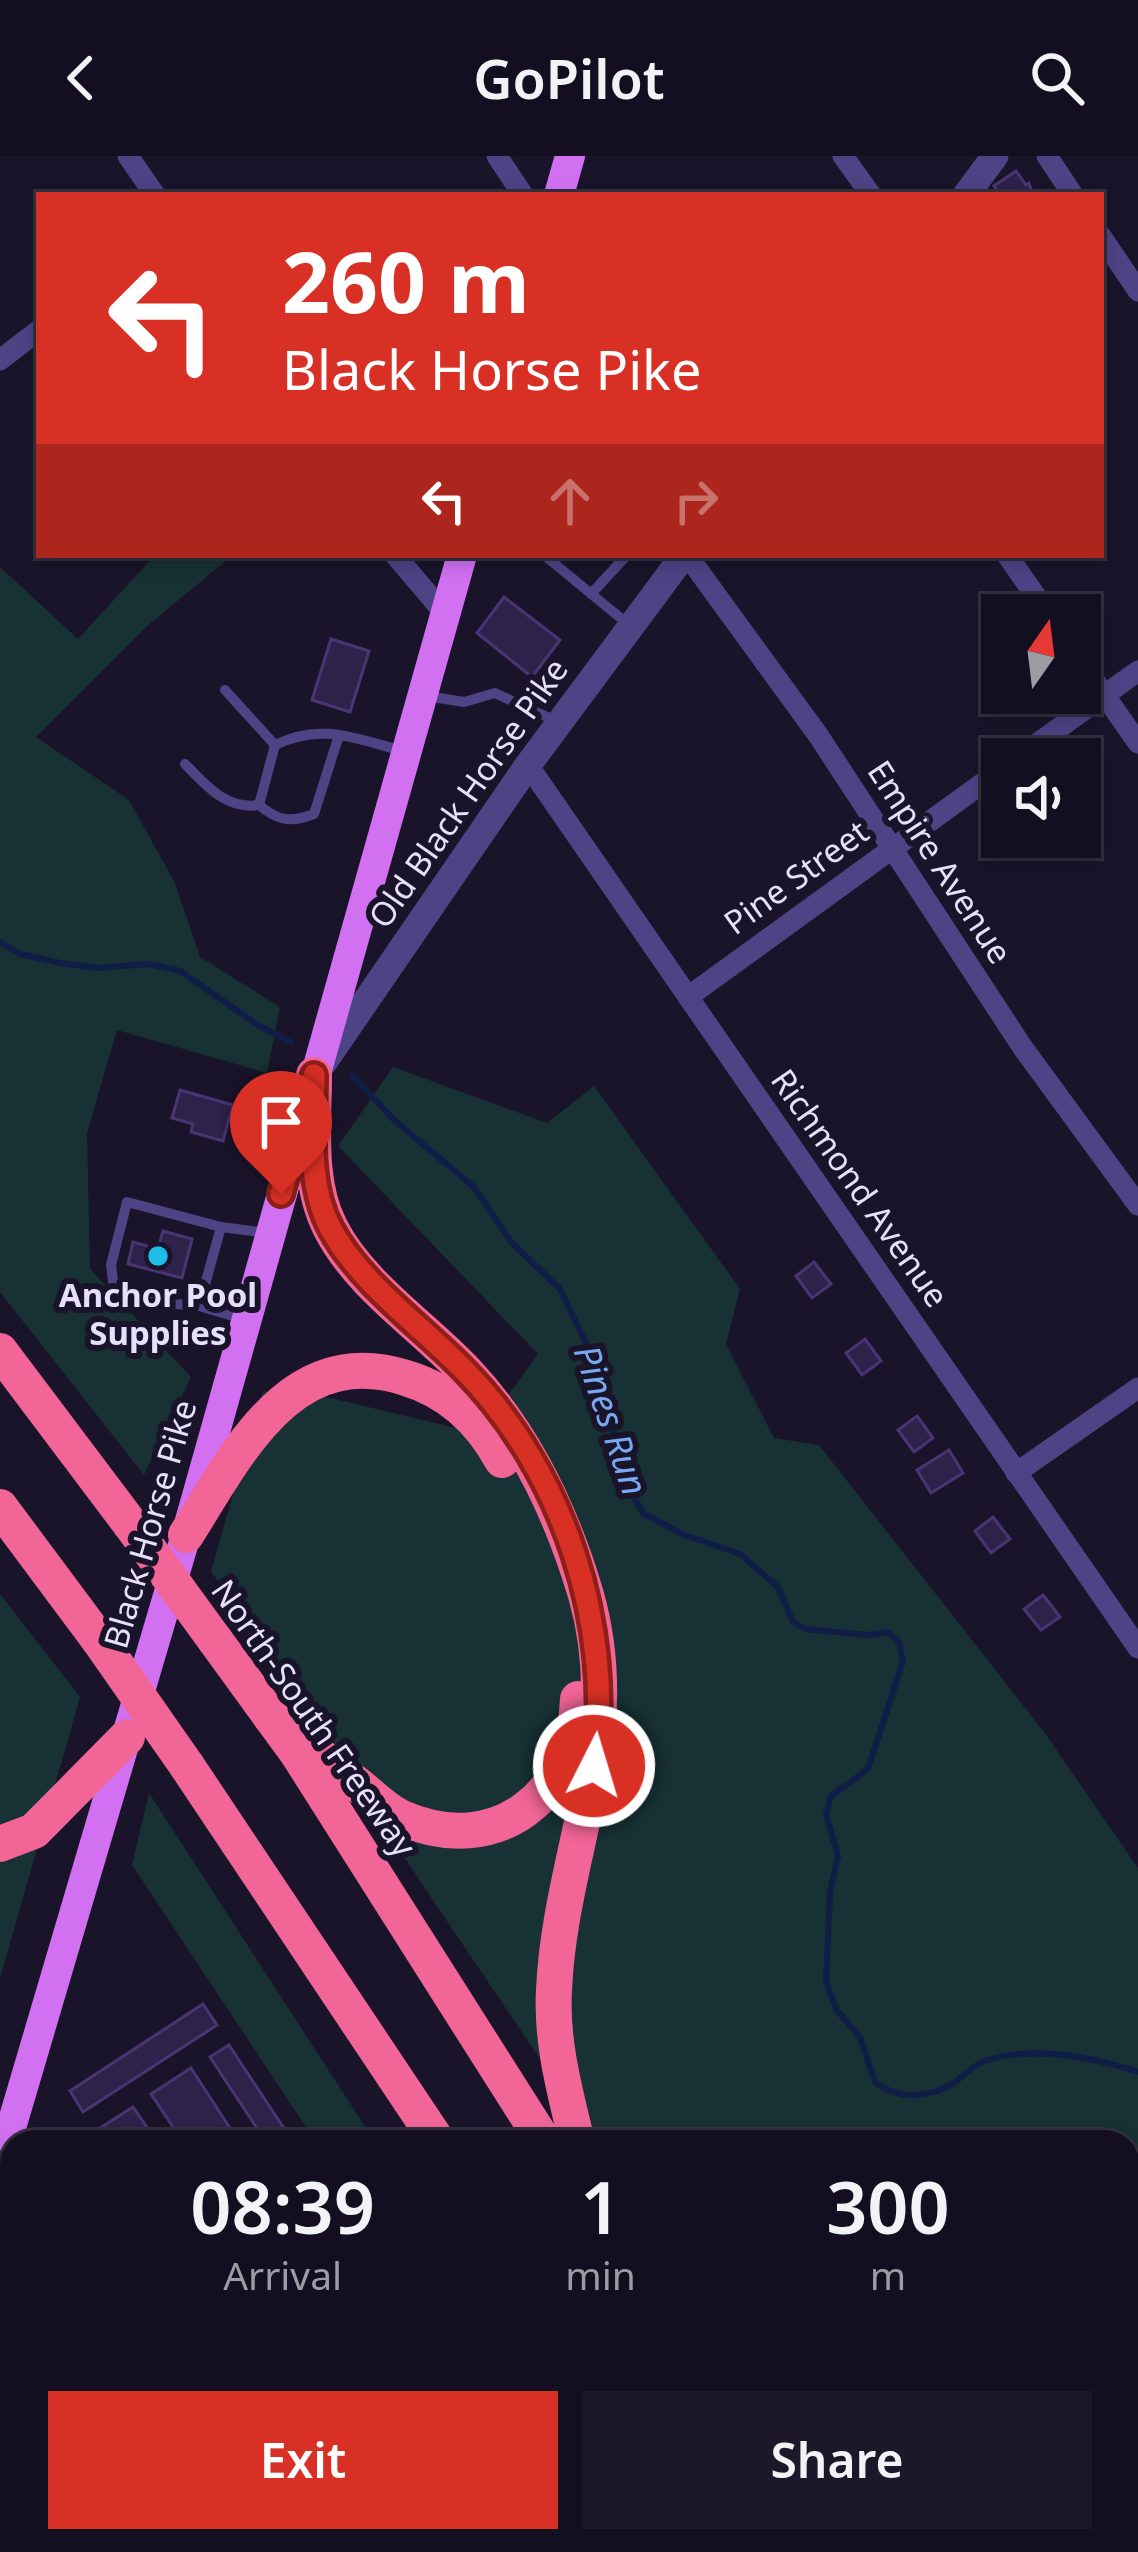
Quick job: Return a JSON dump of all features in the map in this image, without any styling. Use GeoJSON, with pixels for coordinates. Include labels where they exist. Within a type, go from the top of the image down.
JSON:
{"type":"FeatureCollection","features":[{"type":"Feature","properties":{"kind":"highway"},"geometry":{"type":"LineString","coordinates":[[314,1075],[315,1174],[330,1228],[355,1264],[468,1374],[514,1432],[568,1539],[588,1601],[598,1661],[599,1730],[589,1803],[557,1947],[554,1992],[555,2042],[574,2130]]}},
{"type":"Feature","properties":{"kind":"highway","name":"North-South Freeway"},"geometry":{"type":"LineString","coordinates":[[0,1351],[271,1717],[536,2130]]}},
{"type":"Feature","properties":{"kind":"highway"},"geometry":{"type":"LineString","coordinates":[[186,1535],[254,1429],[286,1398],[318,1378],[352,1371],[395,1374],[433,1386],[463,1409],[494,1444],[526,1502],[558,1578],[574,1646],[578,1701],[571,1750],[560,1773],[527,1810],[478,1830],[430,1829],[396,1816],[271,1717]]}},
{"type":"Feature","properties":{"kind":"highway"},"geometry":{"type":"LineString","coordinates":[[0,1507],[187,1766],[430,2130]]}},
{"type":"Feature","properties":{"kind":"highway"},"geometry":{"type":"LineString","coordinates":[[0,1549],[34,1588],[90,1629]]}},
{"type":"Feature","properties":{"kind":"highway"},"geometry":{"type":"LineString","coordinates":[[0,1844],[34,1831],[127,1737]]}},
{"type":"Feature","properties":{"kind":"main road"},"geometry":{"type":"LineString","coordinates":[[560,192],[570,156]]}},
{"type":"Feature","properties":{"kind":"main road","name":"Black Horse Pike"},"geometry":{"type":"LineString","coordinates":[[10,2130],[186,1535],[461,558]]}},
{"type":"Feature","properties":{"kind":"street"},"geometry":{"type":"LineString","coordinates":[[128,156],[153,192]]}},
{"type":"Feature","properties":{"kind":"street"},"geometry":{"type":"LineString","coordinates":[[497,156],[521,192]]}},
{"type":"Feature","properties":{"kind":"street"},"geometry":{"type":"LineString","coordinates":[[843,156],[870,192]]}},
{"type":"Feature","properties":{"kind":"street"},"geometry":{"type":"LineString","coordinates":[[968,192],[994,156]]}},
{"type":"Feature","properties":{"kind":"street"},"geometry":{"type":"LineString","coordinates":[[1047,156],[1071,192]]}},
{"type":"Feature","properties":{"kind":"street"},"geometry":{"type":"LineString","coordinates":[[1104,240],[1138,291]]}},
{"type":"Feature","properties":{"kind":"street"},"geometry":{"type":"LineString","coordinates":[[0,360],[36,333]]}},
{"type":"Feature","properties":{"kind":"street"},"geometry":{"type":"LineString","coordinates":[[398,558],[446,615]]}},
{"type":"Feature","properties":{"kind":"street","name":"Old Black Horse Pike"},"geometry":{"type":"LineString","coordinates":[[314,1075],[528,765],[684,558]]}},
{"type":"Feature","properties":{"kind":"street","name":"Empire Avenue"},"geometry":{"type":"LineString","coordinates":[[688,558],[818,735],[1024,1048],[1138,1204]]}},
{"type":"Feature","properties":{"kind":"street"},"geometry":{"type":"LineString","coordinates":[[1009,558],[1034,594]]}},
{"type":"Feature","properties":{"kind":"street"},"geometry":{"type":"LineString","coordinates":[[1045,738],[1138,671]]}},
{"type":"Feature","properties":{"kind":"street"},"geometry":{"type":"LineString","coordinates":[[1101,689],[1138,743]]}},
{"type":"Feature","properties":{"kind":"street","name":"Richmond Avenue"},"geometry":{"type":"LineString","coordinates":[[528,765],[1138,1648]]}},
{"type":"Feature","properties":{"kind":"street","name":"Pine Street"},"geometry":{"type":"LineString","coordinates":[[688,997],[981,784]]}},
{"type":"Feature","properties":{"kind":"street"},"geometry":{"type":"LineString","coordinates":[[1016,1473],[1138,1388]]}},
{"type":"Feature","properties":{"kind":"lane"},"geometry":{"type":"LineString","coordinates":[[548,558],[629,625]]}},
{"type":"Feature","properties":{"kind":"lane"},"geometry":{"type":"LineString","coordinates":[[591,594],[624,558]]}},
{"type":"Feature","properties":{"kind":"lane"},"geometry":{"type":"LineString","coordinates":[[225,690],[275,746]]}},
{"type":"Feature","properties":{"kind":"lane"},"geometry":{"type":"LineString","coordinates":[[423,696],[464,701],[495,693],[561,723]]}},
{"type":"Feature","properties":{"kind":"lane"},"geometry":{"type":"LineString","coordinates":[[275,746],[308,733],[339,735],[406,752]]}},
{"type":"Feature","properties":{"kind":"lane"},"geometry":{"type":"LineString","coordinates":[[185,764],[219,797],[244,808],[259,806],[274,817],[294,821],[314,814],[339,735]]}},
{"type":"Feature","properties":{"kind":"lane"},"geometry":{"type":"LineString","coordinates":[[259,806],[275,746]]}},
{"type":"Feature","properties":{"kind":"lane"},"geometry":{"type":"LineString","coordinates":[[246,1320],[114,1288],[111,1265],[127,1202],[221,1227],[270,1233]]}},
{"type":"Feature","properties":{"kind":"lane"},"geometry":{"type":"LineString","coordinates":[[200,1306],[221,1227]]}},
{"type":"Feature","properties":{"kind":"green space"},"geometry":{"type":"Polygon","coordinates":[[[152,558],[227,560],[147,626],[36,737],[129,800],[175,883],[200,957],[280,1007],[267,1073],[117,1030],[87,1133],[90,1269],[191,1377],[144,1475],[0,1292],[0,567],[78,639],[152,558]]]}},
{"type":"Feature","properties":{"kind":"green space"},"geometry":{"type":"Polygon","coordinates":[[[393,1067],[547,1123],[594,1086],[740,1289],[726,1344],[774,1438],[819,1445],[1044,1732],[1138,1868],[1138,2130],[588,2130],[211,1571],[263,1391],[310,1393],[460,1429],[507,1397],[538,1354],[338,1146],[393,1067]]]}},
{"type":"Feature","properties":{"kind":"green space"},"geometry":{"type":"Polygon","coordinates":[[[0,1594],[80,1697],[0,1979],[0,1594]]]}},
{"type":"Feature","properties":{"kind":"green space"},"geometry":{"type":"Polygon","coordinates":[[[149,1793],[367,2130],[308,2130],[132,1865],[149,1793]]]}},
{"type":"Feature","properties":{"kind":"building"},"geometry":{"type":"Polygon","coordinates":[[[1016,171],[1032,192],[998,192],[994,186],[1016,171]]]}},
{"type":"Feature","properties":{"kind":"building"},"geometry":{"type":"Polygon","coordinates":[[[504,597],[560,640],[532,677],[477,633],[504,597]]]}},
{"type":"Feature","properties":{"kind":"building"},"geometry":{"type":"Polygon","coordinates":[[[331,639],[369,651],[350,712],[312,700],[331,639]]]}},
{"type":"Feature","properties":{"kind":"building"},"geometry":{"type":"Polygon","coordinates":[[[180,1090],[233,1105],[223,1141],[191,1132],[193,1124],[172,1118],[180,1090]]]}},
{"type":"Feature","properties":{"kind":"building","name":"Anchor Pool Supplies"},"geometry":{"type":"Polygon","coordinates":[[[163,1231],[192,1239],[182,1278],[128,1264],[133,1242],[158,1249],[163,1231]]]}},
{"type":"Feature","properties":{"kind":"building"},"geometry":{"type":"Polygon","coordinates":[[[814,1262],[831,1284],[812,1298],[796,1276],[814,1262]]]}},
{"type":"Feature","properties":{"kind":"building"},"geometry":{"type":"Polygon","coordinates":[[[865,1339],[881,1361],[862,1375],[846,1353],[865,1339]]]}},
{"type":"Feature","properties":{"kind":"building"},"geometry":{"type":"Polygon","coordinates":[[[917,1416],[933,1438],[914,1452],[898,1430],[917,1416]]]}},
{"type":"Feature","properties":{"kind":"building"},"geometry":{"type":"Polygon","coordinates":[[[949,1450],[963,1473],[931,1493],[917,1470],[949,1450]]]}},
{"type":"Feature","properties":{"kind":"building"},"geometry":{"type":"Polygon","coordinates":[[[993,1517],[1010,1539],[991,1553],[975,1531],[993,1517]]]}},
{"type":"Feature","properties":{"kind":"building"},"geometry":{"type":"Polygon","coordinates":[[[1043,1595],[1060,1617],[1041,1630],[1024,1609],[1043,1595]]]}},
{"type":"Feature","properties":{"kind":"building"},"geometry":{"type":"Polygon","coordinates":[[[203,2004],[217,2025],[83,2112],[70,2091],[203,2004]]]}},
{"type":"Feature","properties":{"kind":"building"},"geometry":{"type":"Polygon","coordinates":[[[229,2045],[285,2130],[258,2130],[210,2057],[229,2045]]]}},
{"type":"Feature","properties":{"kind":"building"},"geometry":{"type":"Polygon","coordinates":[[[191,2068],[231,2130],[175,2130],[151,2094],[191,2068]]]}},
{"type":"Feature","properties":{"kind":"building"},"geometry":{"type":"Polygon","coordinates":[[[133,2107],[149,2130],[97,2130],[133,2107]]]}},
{"type":"Feature","properties":{"kind":"waterway","name":"Pines Run"},"geometry":{"type":"LineString","coordinates":[[0,942],[20,954],[60,963],[97,968],[149,964],[180,971],[291,1042]]}},
{"type":"Feature","properties":{"kind":"waterway","name":"Pines Run"},"geometry":{"type":"LineString","coordinates":[[352,1075],[395,1121],[474,1187],[512,1243],[560,1289],[593,1358],[630,1490],[643,1513],[682,1534],[740,1554],[778,1587],[793,1622],[805,1629],[868,1635],[888,1632],[899,1642],[903,1661],[868,1769],[831,1796],[826,1814],[838,1856],[830,1892],[826,1981],[836,2009],[860,2037],[875,2082],[905,2095],[925,2094],[955,2082],[982,2062],[1024,2054],[1082,2058],[1138,2072]]}},
{"type":"Feature","properties":{"kind":"place","name":"Anchor Pool Supplies"},"geometry":{"type":"Point","coordinates":[158,1256]}},
{"type":"Feature","properties":{"kind":"route"},"geometry":{"type":"LineString","coordinates":[[281,1194],[314,1075],[317,1191],[330,1228],[355,1264],[468,1374],[514,1432],[568,1539],[588,1601],[598,1661],[599,1730],[594,1766]]}}]}
